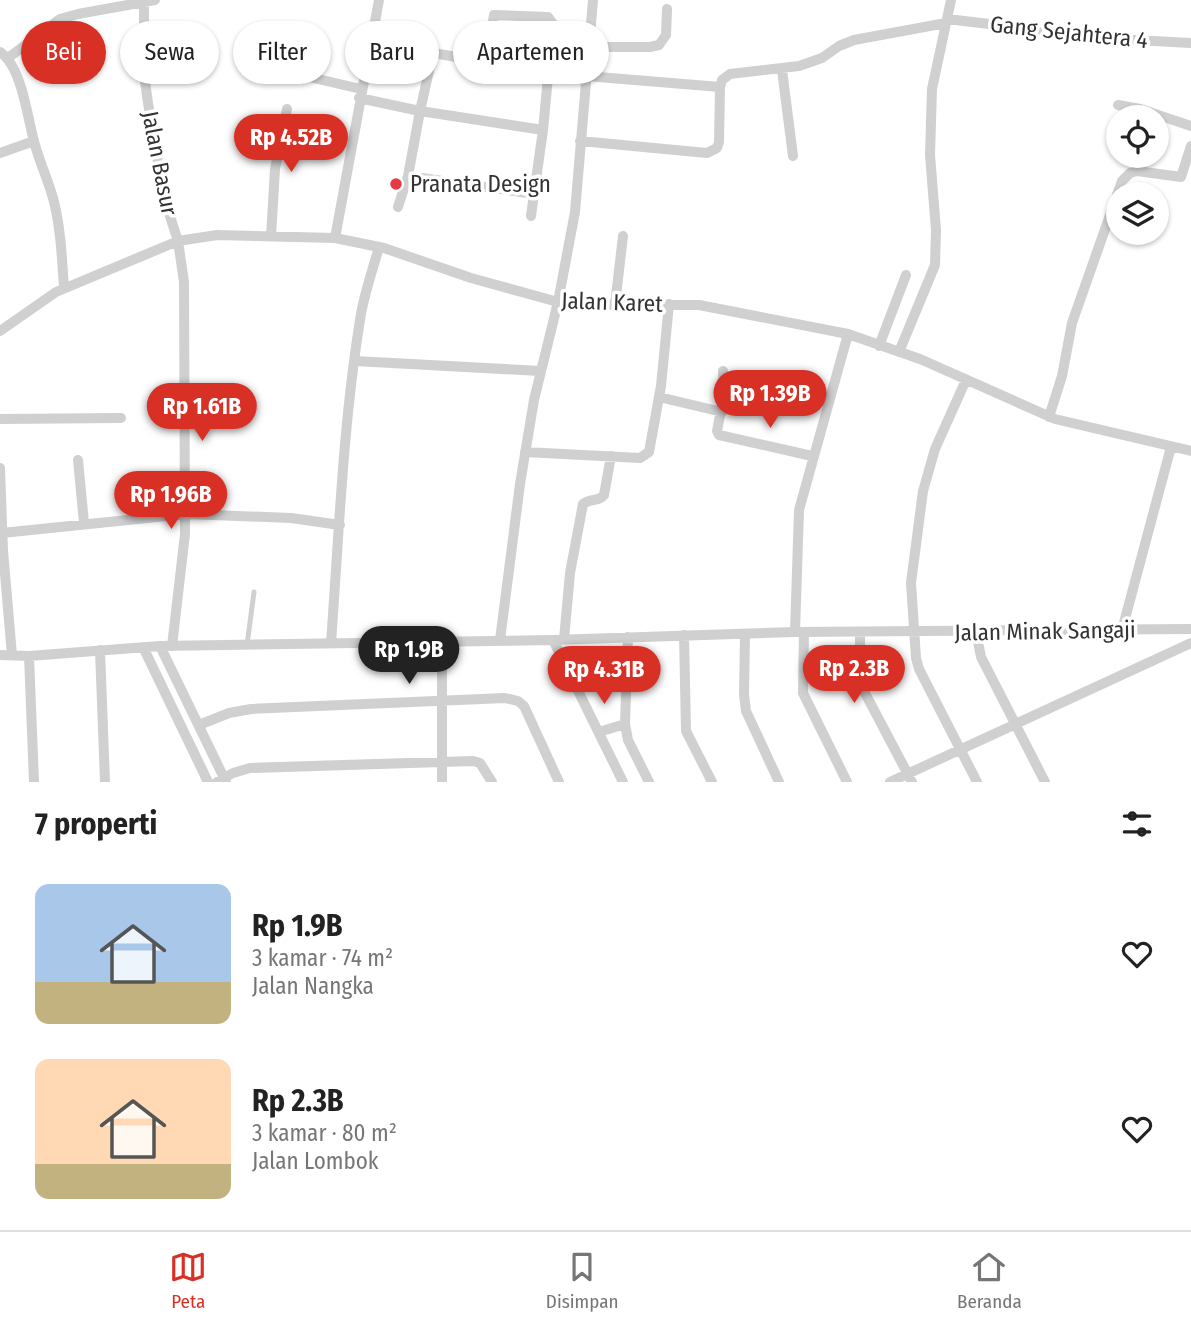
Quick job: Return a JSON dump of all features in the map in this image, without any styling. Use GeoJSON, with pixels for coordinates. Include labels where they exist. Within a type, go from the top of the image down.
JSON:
{"type":"FeatureCollection","features":[{"type":"Feature","properties":{"kind":"street"},"geometry":{"type":"LineString","coordinates":[[76,0],[78,14]]}},
{"type":"Feature","properties":{"kind":"street"},"geometry":{"type":"LineString","coordinates":[[335,237],[379,0]]}},
{"type":"Feature","properties":{"kind":"street"},"geometry":{"type":"LineString","coordinates":[[591,21],[593,0]]}},
{"type":"Feature","properties":{"kind":"street"},"geometry":{"type":"LineString","coordinates":[[899,352],[935,265],[936,230],[930,155],[932,89],[951,0]]}},
{"type":"Feature","properties":{"kind":"street"},"geometry":{"type":"LineString","coordinates":[[64,288],[55,207],[47,174],[34,141],[23,96],[4,55],[60,19],[147,1]]}},
{"type":"Feature","properties":{"kind":"street","name":"Jalan Basur"},"geometry":{"type":"LineString","coordinates":[[147,1],[144,75],[164,198],[178,241],[184,282],[186,338],[186,514],[166,646]]}},
{"type":"Feature","properties":{"kind":"street"},"geometry":{"type":"LineString","coordinates":[[609,47],[659,45],[666,35],[667,9]]}},
{"type":"Feature","properties":{"kind":"street"},"geometry":{"type":"LineString","coordinates":[[493,21],[494,15],[548,18],[552,21]]}},
{"type":"Feature","properties":{"kind":"street","name":"Gang Sejahtera 4"},"geometry":{"type":"LineString","coordinates":[[720,87],[724,77],[730,74],[782,70],[811,62],[839,46],[865,36],[947,21],[1116,39],[1191,43]]}},
{"type":"Feature","properties":{"kind":"street"},"geometry":{"type":"LineString","coordinates":[[398,207],[408,176],[433,53],[453,56]]}},
{"type":"Feature","properties":{"kind":"street"},"geometry":{"type":"LineString","coordinates":[[782,70],[793,156]]}},
{"type":"Feature","properties":{"kind":"street"},"geometry":{"type":"LineString","coordinates":[[580,141],[706,153],[717,148],[720,87],[609,78]]}},
{"type":"Feature","properties":{"kind":"street"},"geometry":{"type":"LineString","coordinates":[[325,84],[421,111],[543,130]]}},
{"type":"Feature","properties":{"kind":"street"},"geometry":{"type":"LineString","coordinates":[[531,216],[547,84]]}},
{"type":"Feature","properties":{"kind":"street"},"geometry":{"type":"LineString","coordinates":[[500,640],[526,452],[575,212],[585,84]]}},
{"type":"Feature","properties":{"kind":"street"},"geometry":{"type":"LineString","coordinates":[[271,236],[275,169],[286,109]]}},
{"type":"Feature","properties":{"kind":"street"},"geometry":{"type":"LineString","coordinates":[[1169,119],[1191,126]]}},
{"type":"Feature","properties":{"kind":"street"},"geometry":{"type":"LineString","coordinates":[[0,153],[34,141]]}},
{"type":"Feature","properties":{"kind":"street"},"geometry":{"type":"LineString","coordinates":[[1049,417],[1062,376],[1072,323],[1122,181],[1130,173],[1137,171],[1181,177],[1191,146]]}},
{"type":"Feature","properties":{"kind":"street"},"geometry":{"type":"LineString","coordinates":[[408,176],[534,194]]}},
{"type":"Feature","properties":{"kind":"street","name":"Jalan Karet"},"geometry":{"type":"LineString","coordinates":[[0,331],[64,288],[178,241],[217,235],[335,237],[379,247],[471,278],[558,302],[699,305],[848,334],[899,352],[1049,417],[1191,451]]}},
{"type":"Feature","properties":{"kind":"street"},"geometry":{"type":"LineString","coordinates":[[615,305],[623,236]]}},
{"type":"Feature","properties":{"kind":"street"},"geometry":{"type":"LineString","coordinates":[[331,643],[355,361],[362,311],[379,247]]}},
{"type":"Feature","properties":{"kind":"street"},"geometry":{"type":"LineString","coordinates":[[879,346],[906,275]]}},
{"type":"Feature","properties":{"kind":"street"},"geometry":{"type":"LineString","coordinates":[[526,452],[640,458],[649,452],[659,397],[668,304]]}},
{"type":"Feature","properties":{"kind":"street"},"geometry":{"type":"LineString","coordinates":[[847,782],[803,693],[799,632],[799,510],[848,334]]}},
{"type":"Feature","properties":{"kind":"street"},"geometry":{"type":"LineString","coordinates":[[355,361],[541,371]]}},
{"type":"Feature","properties":{"kind":"street"},"geometry":{"type":"LineString","coordinates":[[723,371],[724,395],[717,431],[719,435],[812,456]]}},
{"type":"Feature","properties":{"kind":"street"},"geometry":{"type":"LineString","coordinates":[[966,380],[935,449],[923,491],[911,583],[919,669],[977,782]]}},
{"type":"Feature","properties":{"kind":"street"},"geometry":{"type":"LineString","coordinates":[[659,397],[722,412]]}},
{"type":"Feature","properties":{"kind":"street"},"geometry":{"type":"LineString","coordinates":[[0,419],[121,418]]}},
{"type":"Feature","properties":{"kind":"street"},"geometry":{"type":"LineString","coordinates":[[1122,630],[1171,447]]}},
{"type":"Feature","properties":{"kind":"street"},"geometry":{"type":"LineString","coordinates":[[611,456],[604,495],[599,499],[587,500],[583,504],[558,640],[621,779],[640,767]]}},
{"type":"Feature","properties":{"kind":"street"},"geometry":{"type":"LineString","coordinates":[[78,460],[84,523]]}},
{"type":"Feature","properties":{"kind":"street"},"geometry":{"type":"LineString","coordinates":[[0,468],[2,533],[12,655]]}},
{"type":"Feature","properties":{"kind":"street"},"geometry":{"type":"LineString","coordinates":[[2,533],[186,514],[291,517],[340,525]]}},
{"type":"Feature","properties":{"kind":"street","name":"Jalan Minak Sangaji"},"geometry":{"type":"LineString","coordinates":[[0,655],[29,656],[166,646],[558,640],[799,632],[1191,629]]}},
{"type":"Feature","properties":{"kind":"street"},"geometry":{"type":"LineString","coordinates":[[860,632],[860,676],[865,693],[910,778]]}},
{"type":"Feature","properties":{"kind":"street"},"geometry":{"type":"LineString","coordinates":[[976,632],[981,657],[1045,782]]}},
{"type":"Feature","properties":{"kind":"street"},"geometry":{"type":"LineString","coordinates":[[745,634],[746,711],[779,782]]}},
{"type":"Feature","properties":{"kind":"street"},"geometry":{"type":"LineString","coordinates":[[684,635],[687,731],[712,782]]}},
{"type":"Feature","properties":{"kind":"street"},"geometry":{"type":"LineString","coordinates":[[628,637],[624,692],[625,724],[640,767],[649,782]]}},
{"type":"Feature","properties":{"kind":"street"},"geometry":{"type":"LineString","coordinates":[[442,641],[442,782]]}},
{"type":"Feature","properties":{"kind":"street"},"geometry":{"type":"LineString","coordinates":[[890,782],[910,778],[961,748],[1191,643]]}},
{"type":"Feature","properties":{"kind":"street"},"geometry":{"type":"LineString","coordinates":[[166,646],[223,780],[250,768],[473,761],[480,763],[492,782]]}},
{"type":"Feature","properties":{"kind":"street"},"geometry":{"type":"LineString","coordinates":[[143,647],[208,782]]}},
{"type":"Feature","properties":{"kind":"street"},"geometry":{"type":"LineString","coordinates":[[100,650],[105,782]]}},
{"type":"Feature","properties":{"kind":"street"},"geometry":{"type":"LineString","coordinates":[[29,656],[34,782]]}},
{"type":"Feature","properties":{"kind":"street"},"geometry":{"type":"LineString","coordinates":[[199,725],[229,713],[251,709],[505,698],[518,701],[524,706],[559,782]]}},
{"type":"Feature","properties":{"kind":"street"},"geometry":{"type":"LineString","coordinates":[[599,732],[625,724]]}},
{"type":"Feature","properties":{"kind":"lane"},"geometry":{"type":"LineString","coordinates":[[247,645],[254,592]]}},
{"type":"Feature","properties":{"kind":"place","name":"Pranata Design"},"geometry":{"type":"Point","coordinates":[396,184]}}]}
